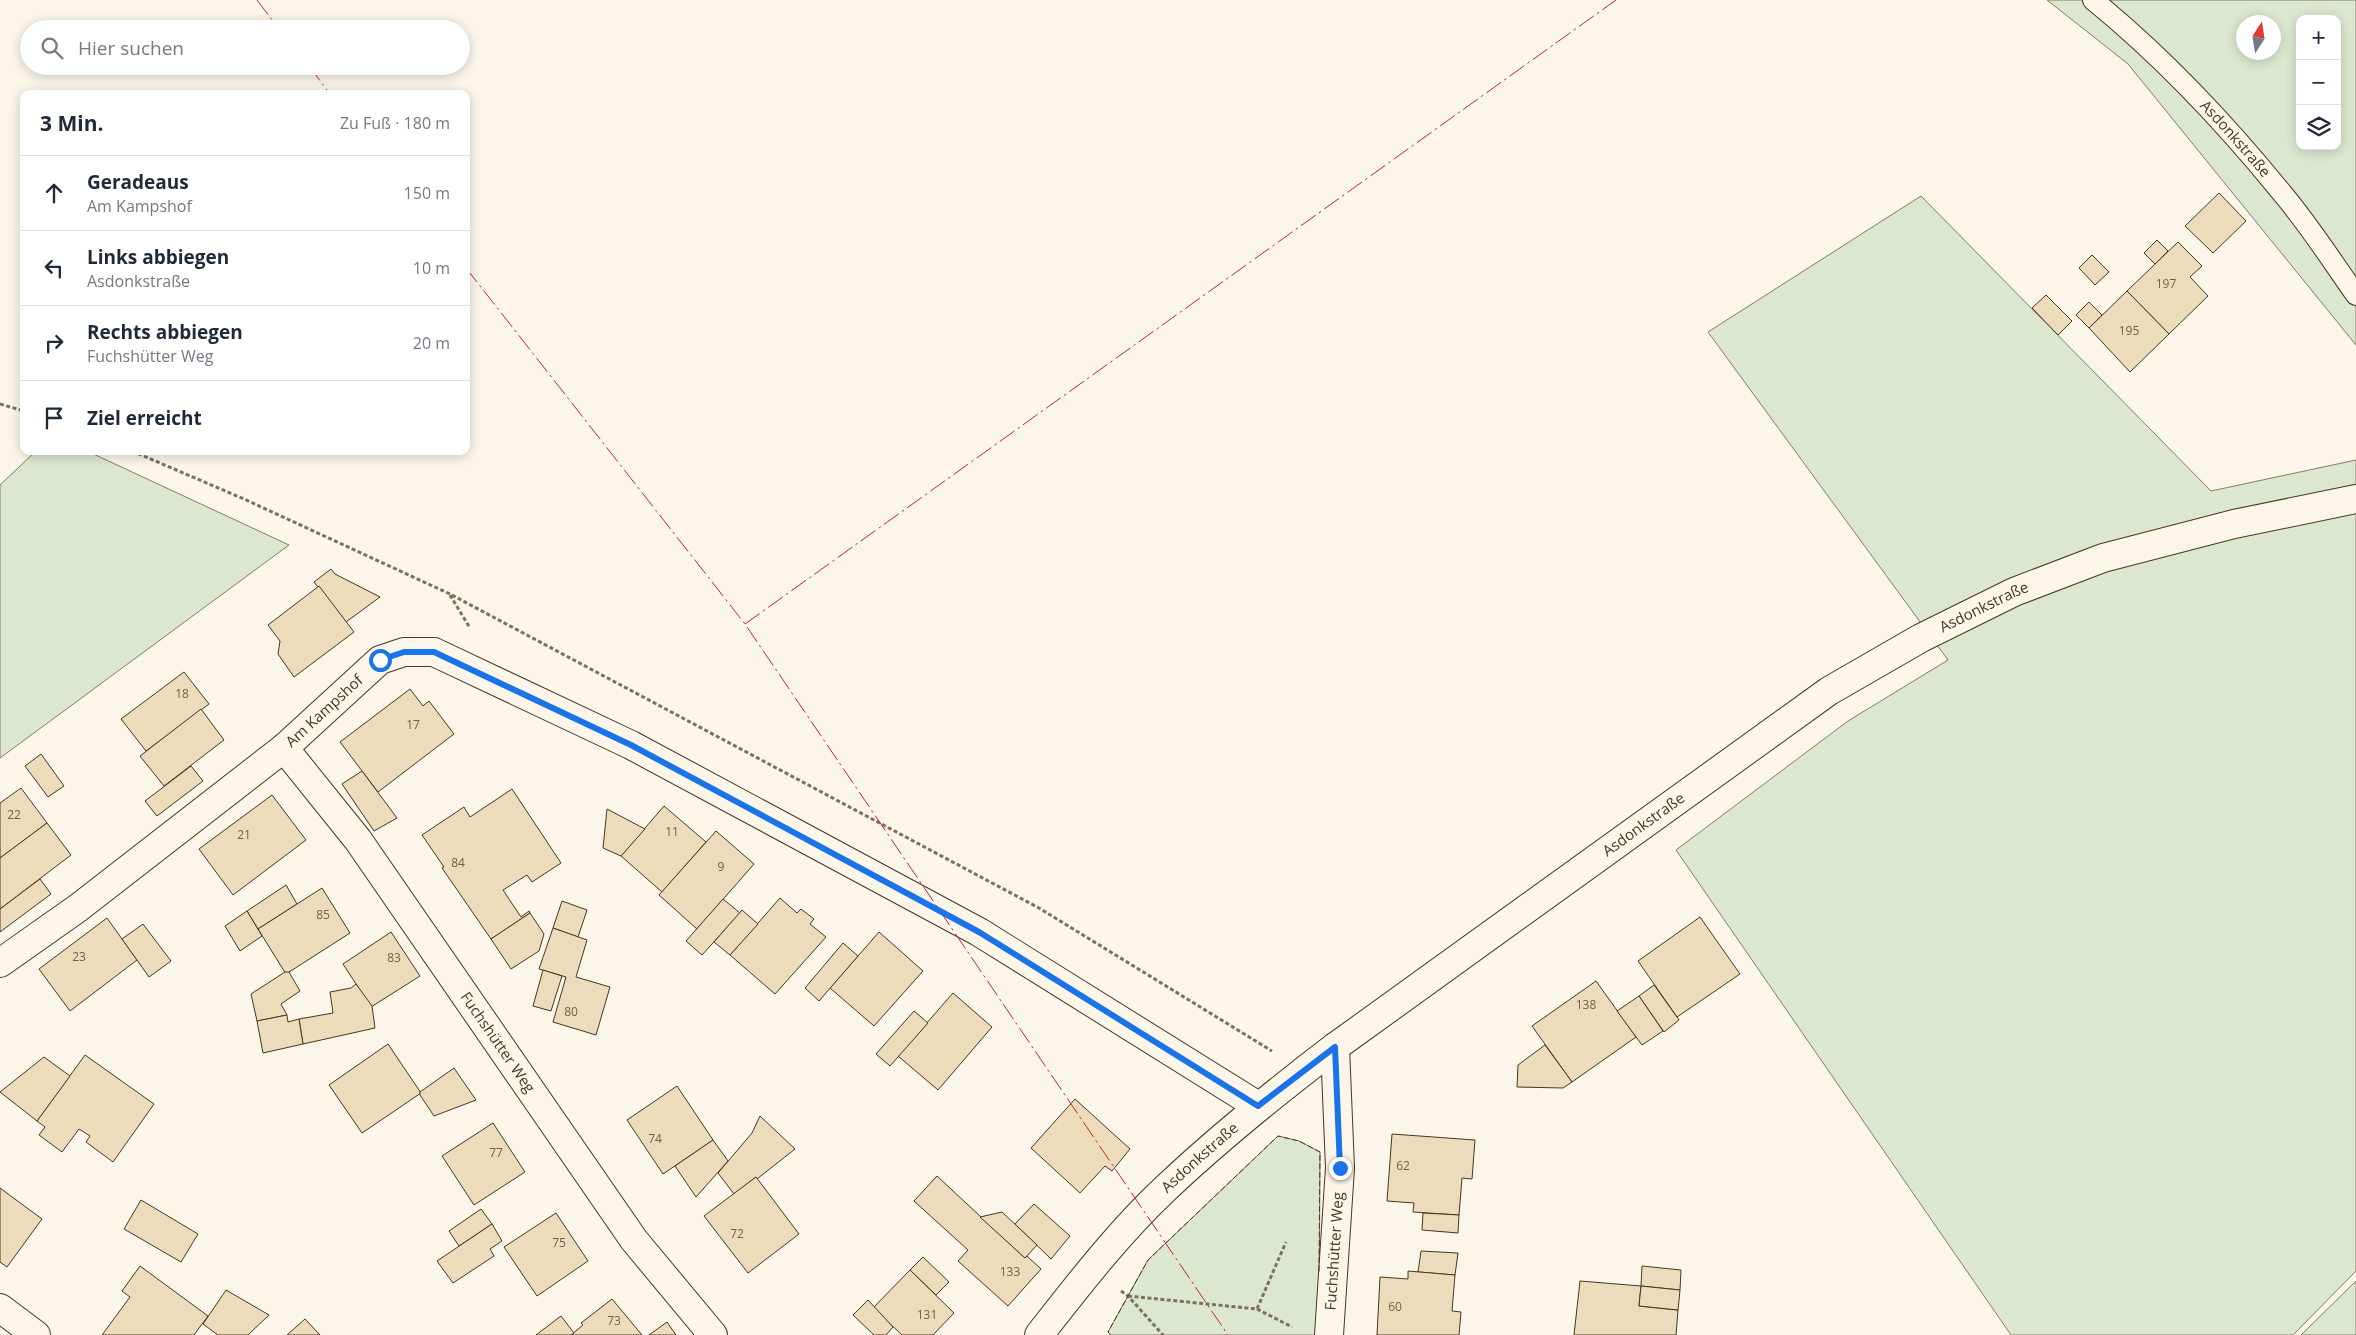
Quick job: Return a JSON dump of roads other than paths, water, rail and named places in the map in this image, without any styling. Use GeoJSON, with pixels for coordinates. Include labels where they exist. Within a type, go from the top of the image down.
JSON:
{"type":"FeatureCollection","features":[{"type":"Feature","properties":{"kind":"street","name":"Asdonkstraße"},"geometry":{"type":"LineString","coordinates":[[1040,1335],[1089,1271],[1164,1189],[1258,1106],[1335,1047],[1829,691],[1921,638],[2014,592],[2103,558],[2234,524],[2356,499]]}},
{"type":"Feature","properties":{"kind":"street","name":"Am Kampshof"},"geometry":{"type":"LineString","coordinates":[[0,964],[78,908],[284,748],[380,660],[404,652],[434,652],[631,745],[979,932],[1258,1106]]}},
{"type":"Feature","properties":{"kind":"street","name":"Fuchshütter Weg"},"geometry":{"type":"LineString","coordinates":[[284,748],[358,840],[634,1240],[713,1335]]}},
{"type":"Feature","properties":{"kind":"street","name":"Fuchshütter Weg"},"geometry":{"type":"LineString","coordinates":[[1329,1335],[1340,1168],[1335,1047]]}},
{"type":"Feature","properties":{"kind":"street"},"geometry":{"type":"LineString","coordinates":[[0,1308],[36,1335]]}},
{"type":"Feature","properties":{"kind":"lane","name":"Asdonkstraße"},"geometry":{"type":"LineString","coordinates":[[2093,0],[2129,30],[2212,112],[2283,194],[2356,295]]}}]}
